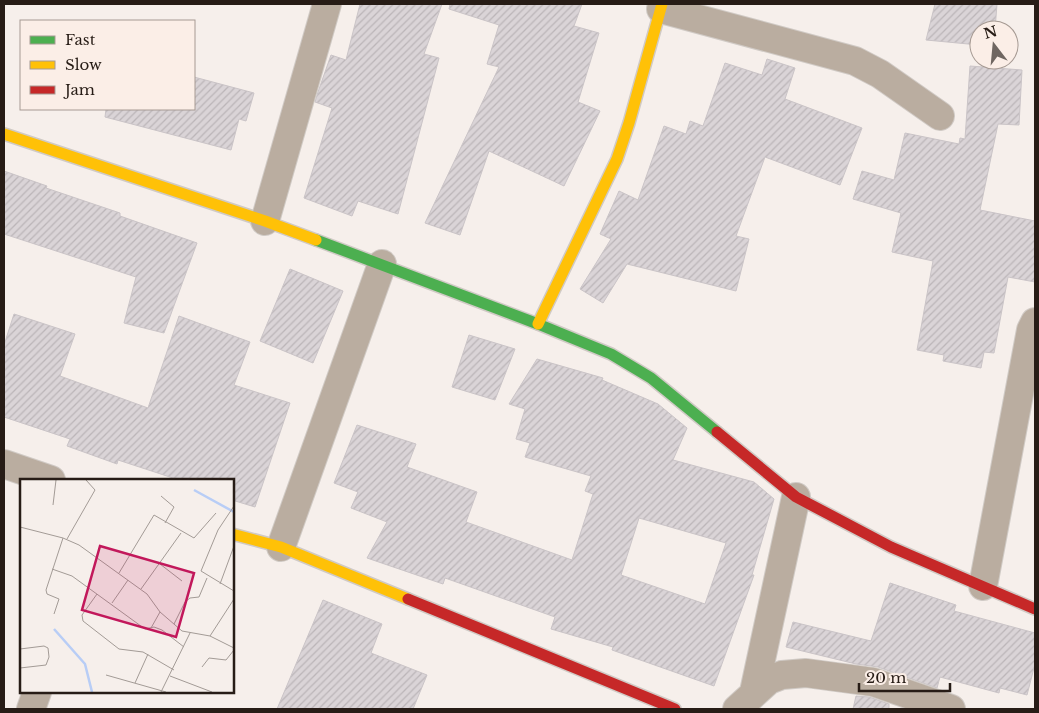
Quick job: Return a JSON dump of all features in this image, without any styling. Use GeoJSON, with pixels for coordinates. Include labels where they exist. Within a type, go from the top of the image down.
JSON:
{"type":"FeatureCollection","features":[{"type":"Feature","properties":{"kind":"street"},"geometry":{"type":"LineString","coordinates":[[265,221],[327,4]]}},
{"type":"Feature","properties":{"kind":"street"},"geometry":{"type":"LineString","coordinates":[[538,324],[617,159],[662,6],[855,61],[880,74],[940,116]]}},
{"type":"Feature","properties":{"kind":"street"},"geometry":{"type":"LineString","coordinates":[[4,134],[265,221],[382,264],[611,354],[651,378],[796,497],[891,547],[1035,609]]}},
{"type":"Feature","properties":{"kind":"street"},"geometry":{"type":"LineString","coordinates":[[281,547],[382,264]]}},
{"type":"Feature","properties":{"kind":"street"},"geometry":{"type":"LineString","coordinates":[[983,586],[1031,330],[1035,322]]}},
{"type":"Feature","properties":{"kind":"street"},"geometry":{"type":"LineString","coordinates":[[4,464],[47,479]]}},
{"type":"Feature","properties":{"kind":"street"},"geometry":{"type":"LineString","coordinates":[[746,701],[796,497]]}},
{"type":"Feature","properties":{"kind":"street"},"geometry":{"type":"LineString","coordinates":[[234,535],[281,547],[674,709]]}},
{"type":"Feature","properties":{"kind":"street"},"geometry":{"type":"LineString","coordinates":[[746,701],[769,680],[782,675],[806,673],[873,682],[951,709]]}},
{"type":"Feature","properties":{"kind":"street"},"geometry":{"type":"LineString","coordinates":[[31,709],[37,693]]}},
{"type":"Feature","properties":{"kind":"building"},"geometry":{"type":"Polygon","coordinates":[[[360,4],[442,4],[424,54],[439,58],[398,214],[358,201],[352,216],[304,198],[332,108],[315,102],[331,55],[346,60],[360,4]]]}},
{"type":"Feature","properties":{"kind":"building"},"geometry":{"type":"Polygon","coordinates":[[[450,4],[582,4],[574,26],[599,33],[578,102],[600,111],[564,186],[489,151],[460,235],[425,223],[499,67],[487,64],[499,25],[449,9],[450,4]]]}},
{"type":"Feature","properties":{"kind":"building"},"geometry":{"type":"Polygon","coordinates":[[[935,4],[997,4],[996,20],[969,20],[969,44],[926,40],[935,4]]]}},
{"type":"Feature","properties":{"kind":"building"},"geometry":{"type":"Polygon","coordinates":[[[767,59],[795,68],[785,99],[862,128],[840,185],[765,157],[736,236],[749,239],[736,291],[627,264],[603,303],[580,289],[611,239],[600,234],[619,191],[638,200],[664,126],[686,134],[690,121],[703,126],[725,63],[762,75],[767,59]]]}},
{"type":"Feature","properties":{"kind":"building"},"geometry":{"type":"Polygon","coordinates":[[[970,70],[1022,70],[1019,125],[998,124],[980,210],[1035,221],[1035,282],[1008,277],[994,353],[984,352],[981,368],[943,361],[944,355],[917,350],[933,261],[892,252],[901,213],[853,199],[862,171],[894,180],[905,133],[959,144],[960,138],[965,139],[970,70]]]}},
{"type":"Feature","properties":{"kind":"building"},"geometry":{"type":"Polygon","coordinates":[[[195,77],[254,93],[246,121],[239,119],[231,150],[105,117],[106,110],[195,110],[195,77]]]}},
{"type":"Feature","properties":{"kind":"building"},"geometry":{"type":"Polygon","coordinates":[[[4,171],[47,186],[46,188],[120,213],[120,216],[197,243],[164,333],[124,323],[136,277],[4,234],[4,171]]]}},
{"type":"Feature","properties":{"kind":"building"},"geometry":{"type":"Polygon","coordinates":[[[290,269],[343,291],[313,363],[260,341],[290,269]]]}},
{"type":"Feature","properties":{"kind":"building"},"geometry":{"type":"Polygon","coordinates":[[[14,314],[75,334],[60,376],[148,408],[179,316],[250,342],[234,385],[290,403],[255,507],[234,501],[234,479],[176,479],[118,460],[117,464],[67,446],[70,439],[4,417],[4,345],[14,314]]]}},
{"type":"Feature","properties":{"kind":"building"},"geometry":{"type":"Polygon","coordinates":[[[469,335],[515,349],[495,400],[452,387],[469,335]]]}},
{"type":"Feature","properties":{"kind":"building"},"geometry":{"type":"Polygon","coordinates":[[[537,359],[603,378],[602,380],[658,404],[687,428],[673,460],[754,482],[774,499],[752,575],[754,575],[714,686],[612,650],[613,647],[551,629],[555,617],[445,578],[443,584],[367,558],[387,522],[351,508],[358,492],[334,483],[357,425],[416,444],[407,467],[477,492],[466,522],[572,560],[593,494],[585,491],[591,476],[525,457],[530,443],[516,439],[525,409],[509,404],[537,359]],[[639,518],[621,575],[705,604],[726,543],[639,518]]]}},
{"type":"Feature","properties":{"kind":"building"},"geometry":{"type":"Polygon","coordinates":[[[890,583],[956,605],[954,611],[1035,633],[1035,664],[1027,695],[1000,688],[999,693],[940,677],[937,688],[878,667],[856,664],[786,647],[793,622],[871,641],[890,583]]]}},
{"type":"Feature","properties":{"kind":"building"},"geometry":{"type":"Polygon","coordinates":[[[323,600],[382,624],[371,653],[427,675],[413,709],[277,709],[323,600]]]}},
{"type":"Feature","properties":{"kind":"building"},"geometry":{"type":"Polygon","coordinates":[[[856,696],[869,697],[889,704],[889,709],[853,709],[856,696]]]}},
{"type":"Feature","properties":{"kind":"traffic: fast"},"geometry":{"type":"LineString","coordinates":[[316,240],[538,324],[611,354],[651,378],[717,432]]}},
{"type":"Feature","properties":{"kind":"traffic: slow"},"geometry":{"type":"LineString","coordinates":[[538,324],[617,159],[662,4]]}},
{"type":"Feature","properties":{"kind":"traffic: slow"},"geometry":{"type":"LineString","coordinates":[[4,134],[265,221],[316,240]]}},
{"type":"Feature","properties":{"kind":"traffic: slow"},"geometry":{"type":"LineString","coordinates":[[234,535],[281,547],[408,599]]}},
{"type":"Feature","properties":{"kind":"traffic: jam"},"geometry":{"type":"LineString","coordinates":[[717,432],[796,497],[891,547],[1035,609]]}},
{"type":"Feature","properties":{"kind":"traffic: jam"},"geometry":{"type":"LineString","coordinates":[[408,599],[675,709]]}}]}
